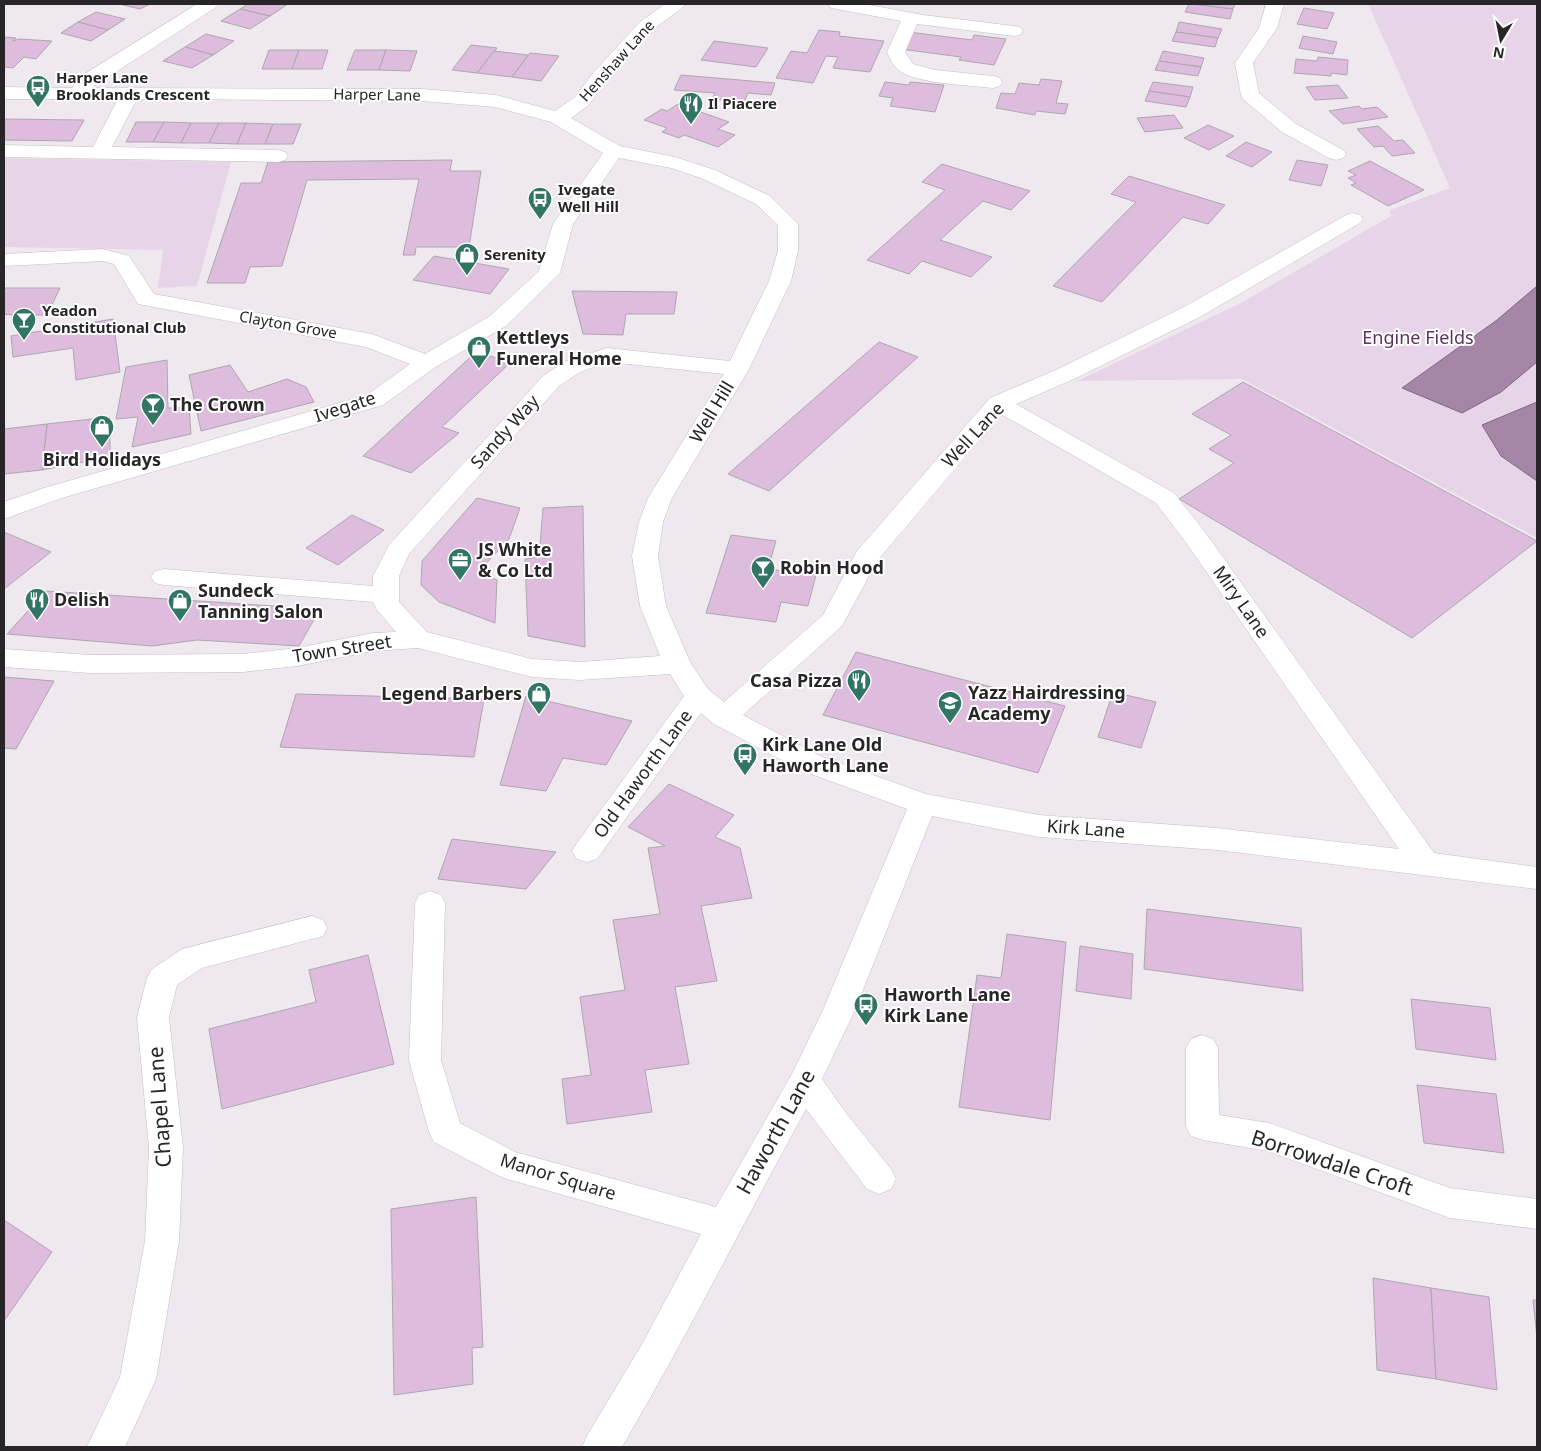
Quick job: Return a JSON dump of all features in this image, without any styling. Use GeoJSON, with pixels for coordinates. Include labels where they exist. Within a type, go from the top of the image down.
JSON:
{"type":"FeatureCollection","features":[{"type":"Feature","properties":{"kind":"street"},"geometry":{"type":"LineString","coordinates":[[78,94],[85,82],[209,4]]}},
{"type":"Feature","properties":{"kind":"street","name":"Henshaw Lane"},"geometry":{"type":"LineString","coordinates":[[558,118],[582,101],[600,76],[646,26],[676,4]]}},
{"type":"Feature","properties":{"kind":"street"},"geometry":{"type":"LineString","coordinates":[[838,4],[910,18],[1014,31]]}},
{"type":"Feature","properties":{"kind":"street"},"geometry":{"type":"LineString","coordinates":[[1275,4],[1268,28],[1244,63],[1250,95],[1289,128],[1336,154]]}},
{"type":"Feature","properties":{"kind":"street"},"geometry":{"type":"LineString","coordinates":[[910,18],[896,52],[900,61],[909,69],[993,82]]}},
{"type":"Feature","properties":{"kind":"street","name":"Harper Lane"},"geometry":{"type":"LineString","coordinates":[[4,93],[422,95],[496,101],[558,118],[614,151],[675,163],[708,174],[734,186]]}},
{"type":"Feature","properties":{"kind":"street"},"geometry":{"type":"LineString","coordinates":[[100,152],[131,93]]}},
{"type":"Feature","properties":{"kind":"street"},"geometry":{"type":"LineString","coordinates":[[4,151],[278,156]]}},
{"type":"Feature","properties":{"kind":"street","name":"Ivegate"},"geometry":{"type":"LineString","coordinates":[[4,511],[52,493],[375,400],[426,362],[498,321],[549,273],[564,224],[614,151]]}},
{"type":"Feature","properties":{"kind":"street","name":"Well Hill"},"geometry":{"type":"LineString","coordinates":[[677,664],[653,606],[645,556],[651,522],[660,498],[738,369],[780,281],[788,251],[788,224],[763,200],[734,186]]}},
{"type":"Feature","properties":{"kind":"street","name":"Well Lane"},"geometry":{"type":"LineString","coordinates":[[724,718],[833,620],[866,557],[998,403],[1066,374],[1192,312],[1353,219]]}},
{"type":"Feature","properties":{"kind":"street","name":"Clayton Grove"},"geometry":{"type":"LineString","coordinates":[[6,260],[103,255],[122,260],[146,300],[372,341],[426,362]]}},
{"type":"Feature","properties":{"kind":"street","name":"Sandy Way"},"geometry":{"type":"LineString","coordinates":[[386,595],[386,576],[398,552],[551,381],[572,367],[607,355],[738,369]]}},
{"type":"Feature","properties":{"kind":"street","name":"Miry Lane"},"geometry":{"type":"LineString","coordinates":[[998,403],[1166,498],[1202,546],[1425,863]]}},
{"type":"Feature","properties":{"kind":"street"},"geometry":{"type":"LineString","coordinates":[[164,577],[386,595],[386,604],[418,639]]}},
{"type":"Feature","properties":{"kind":"street","name":"Town Street"},"geometry":{"type":"LineString","coordinates":[[4,658],[90,664],[243,663],[297,657],[373,642],[418,639],[532,668],[580,671],[677,664]]}},
{"type":"Feature","properties":{"kind":"street","name":"Kirk Lane"},"geometry":{"type":"LineString","coordinates":[[677,664],[698,696],[724,718],[810,764],[923,804],[1039,826],[1217,839],[1537,878]]}},
{"type":"Feature","properties":{"kind":"street","name":"Old Haworth Lane"},"geometry":{"type":"LineString","coordinates":[[587,851],[698,696]]}},
{"type":"Feature","properties":{"kind":"street","name":"Haworth Lane"},"geometry":{"type":"LineString","coordinates":[[601,1447],[654,1358],[724,1225],[805,1080],[839,1010],[923,804]]}},
{"type":"Feature","properties":{"kind":"street","name":"Manor Square"},"geometry":{"type":"LineString","coordinates":[[430,903],[425,1060],[446,1132],[506,1164],[724,1225]]}},
{"type":"Feature","properties":{"kind":"street","name":"Chapel Lane"},"geometry":{"type":"LineString","coordinates":[[106,1447],[138,1379],[162,1241],[166,1148],[153,1017],[163,978],[193,958],[312,928]]}},
{"type":"Feature","properties":{"kind":"street","name":"Borrowdale Croft"},"geometry":{"type":"LineString","coordinates":[[1202,1048],[1203,1126],[1269,1137],[1450,1202],[1537,1214]]}},
{"type":"Feature","properties":{"kind":"street"},"geometry":{"type":"LineString","coordinates":[[805,1080],[834,1124],[879,1179]]}},
{"type":"Feature","properties":{"kind":"green space","name":"Engine Fields"},"geometry":{"type":"Polygon","coordinates":[[[1368,4],[1537,4],[1537,538],[1242,379],[1077,381],[1239,304],[1391,216],[1390,210],[1450,188],[1368,4]]]}},
{"type":"Feature","properties":{"kind":"green space"},"geometry":{"type":"Polygon","coordinates":[[[4,158],[231,162],[197,286],[158,288],[163,250],[4,247],[4,158]]]}},
{"type":"Feature","properties":{"kind":"shaded area"},"geometry":{"type":"Polygon","coordinates":[[[1537,286],[1537,362],[1501,392],[1462,413],[1402,388],[1497,320],[1537,286]]]}},
{"type":"Feature","properties":{"kind":"shaded area"},"geometry":{"type":"Polygon","coordinates":[[[1537,402],[1537,481],[1501,456],[1482,425],[1537,402]]]}},
{"type":"Feature","properties":{"kind":"building"},"geometry":{"type":"Polygon","coordinates":[[[119,4],[150,4],[140,9],[119,4]]]}},
{"type":"Feature","properties":{"kind":"building"},"geometry":{"type":"Polygon","coordinates":[[[248,4],[288,4],[270,16],[240,9],[248,4]]]}},
{"type":"Feature","properties":{"kind":"building"},"geometry":{"type":"Polygon","coordinates":[[[1189,4],[1233,9],[1230,19],[1185,12],[1189,4]]]}},
{"type":"Feature","properties":{"kind":"building"},"geometry":{"type":"Polygon","coordinates":[[[1193,4],[1235,4],[1233,9],[1193,4]]]}},
{"type":"Feature","properties":{"kind":"building"},"geometry":{"type":"Polygon","coordinates":[[[1304,8],[1334,13],[1327,29],[1297,24],[1304,8]]]}},
{"type":"Feature","properties":{"kind":"building"},"geometry":{"type":"Polygon","coordinates":[[[240,9],[270,16],[250,29],[221,21],[240,9]]]}},
{"type":"Feature","properties":{"kind":"building"},"geometry":{"type":"Polygon","coordinates":[[[96,12],[125,19],[108,30],[78,22],[96,12]]]}},
{"type":"Feature","properties":{"kind":"building"},"geometry":{"type":"Polygon","coordinates":[[[78,22],[108,30],[91,41],[61,33],[78,22]]]}},
{"type":"Feature","properties":{"kind":"building"},"geometry":{"type":"Polygon","coordinates":[[[1179,22],[1222,29],[1218,38],[1176,32],[1179,22]]]}},
{"type":"Feature","properties":{"kind":"building"},"geometry":{"type":"Polygon","coordinates":[[[819,30],[840,32],[839,36],[884,41],[870,72],[833,68],[838,57],[826,56],[813,83],[776,78],[791,51],[807,53],[819,30]]]}},
{"type":"Feature","properties":{"kind":"building"},"geometry":{"type":"Polygon","coordinates":[[[909,32],[972,40],[974,35],[1006,39],[994,65],[959,60],[961,57],[900,49],[909,32]]]}},
{"type":"Feature","properties":{"kind":"building"},"geometry":{"type":"Polygon","coordinates":[[[1176,32],[1218,38],[1215,47],[1172,41],[1176,32]]]}},
{"type":"Feature","properties":{"kind":"building"},"geometry":{"type":"Polygon","coordinates":[[[206,34],[234,41],[213,55],[185,47],[206,34]]]}},
{"type":"Feature","properties":{"kind":"building"},"geometry":{"type":"Polygon","coordinates":[[[1303,36],[1337,42],[1333,54],[1299,48],[1303,36]]]}},
{"type":"Feature","properties":{"kind":"building"},"geometry":{"type":"Polygon","coordinates":[[[4,37],[16,38],[13,41],[19,39],[52,41],[36,59],[24,57],[13,68],[4,67],[4,37]]]}},
{"type":"Feature","properties":{"kind":"building"},"geometry":{"type":"Polygon","coordinates":[[[714,41],[768,48],[756,67],[701,60],[714,41]]]}},
{"type":"Feature","properties":{"kind":"building"},"geometry":{"type":"Polygon","coordinates":[[[471,45],[497,48],[477,73],[452,70],[471,45]]]}},
{"type":"Feature","properties":{"kind":"building"},"geometry":{"type":"Polygon","coordinates":[[[185,47],[213,55],[192,68],[163,61],[185,47]]]}},
{"type":"Feature","properties":{"kind":"building"},"geometry":{"type":"Polygon","coordinates":[[[269,50],[299,50],[292,69],[262,69],[269,50]]]}},
{"type":"Feature","properties":{"kind":"building"},"geometry":{"type":"Polygon","coordinates":[[[299,50],[328,50],[322,69],[292,69],[299,50]]]}},
{"type":"Feature","properties":{"kind":"building"},"geometry":{"type":"Polygon","coordinates":[[[355,50],[386,50],[379,70],[347,70],[355,50]]]}},
{"type":"Feature","properties":{"kind":"building"},"geometry":{"type":"Polygon","coordinates":[[[386,50],[417,51],[410,71],[379,70],[386,50]]]}},
{"type":"Feature","properties":{"kind":"building"},"geometry":{"type":"Polygon","coordinates":[[[494,51],[528,55],[512,77],[477,73],[494,51]]]}},
{"type":"Feature","properties":{"kind":"building"},"geometry":{"type":"Polygon","coordinates":[[[1163,51],[1204,58],[1201,67],[1159,61],[1163,51]]]}},
{"type":"Feature","properties":{"kind":"building"},"geometry":{"type":"Polygon","coordinates":[[[530,53],[559,56],[541,81],[512,77],[530,53]]]}},
{"type":"Feature","properties":{"kind":"building"},"geometry":{"type":"Polygon","coordinates":[[[1318,57],[1348,60],[1347,75],[1331,73],[1331,76],[1294,73],[1296,59],[1317,61],[1318,57]]]}},
{"type":"Feature","properties":{"kind":"building"},"geometry":{"type":"Polygon","coordinates":[[[1159,61],[1201,67],[1198,76],[1155,70],[1159,61]]]}},
{"type":"Feature","properties":{"kind":"building"},"geometry":{"type":"Polygon","coordinates":[[[681,75],[775,83],[771,95],[748,93],[744,102],[712,99],[715,93],[674,90],[681,75]]]}},
{"type":"Feature","properties":{"kind":"building"},"geometry":{"type":"Polygon","coordinates":[[[1041,79],[1062,81],[1056,103],[1068,104],[1065,114],[1036,111],[1035,115],[996,108],[1001,93],[1015,94],[1019,83],[1039,85],[1041,79]]]}},
{"type":"Feature","properties":{"kind":"building"},"geometry":{"type":"Polygon","coordinates":[[[885,82],[909,85],[910,82],[944,85],[935,112],[890,106],[893,98],[879,96],[885,82]]]}},
{"type":"Feature","properties":{"kind":"building"},"geometry":{"type":"Polygon","coordinates":[[[1153,82],[1193,87],[1190,97],[1149,91],[1153,82]]]}},
{"type":"Feature","properties":{"kind":"building"},"geometry":{"type":"Polygon","coordinates":[[[1338,85],[1348,98],[1315,100],[1306,87],[1338,85]]]}},
{"type":"Feature","properties":{"kind":"building"},"geometry":{"type":"Polygon","coordinates":[[[1149,91],[1190,97],[1186,107],[1145,101],[1149,91]]]}},
{"type":"Feature","properties":{"kind":"building","name":"Il Piacere"},"geometry":{"type":"Polygon","coordinates":[[[678,104],[729,122],[718,129],[735,135],[718,147],[684,135],[679,138],[662,132],[667,128],[644,120],[662,109],[667,111],[678,104]]]}},
{"type":"Feature","properties":{"kind":"building"},"geometry":{"type":"Polygon","coordinates":[[[1359,106],[1362,109],[1377,107],[1388,117],[1343,124],[1329,111],[1359,106]]]}},
{"type":"Feature","properties":{"kind":"building"},"geometry":{"type":"Polygon","coordinates":[[[1174,115],[1183,128],[1145,132],[1137,118],[1174,115]]]}},
{"type":"Feature","properties":{"kind":"building"},"geometry":{"type":"Polygon","coordinates":[[[4,119],[84,120],[72,141],[4,140],[4,119]]]}},
{"type":"Feature","properties":{"kind":"building"},"geometry":{"type":"Polygon","coordinates":[[[136,122],[164,122],[153,142],[126,142],[136,122]]]}},
{"type":"Feature","properties":{"kind":"building"},"geometry":{"type":"Polygon","coordinates":[[[164,122],[191,123],[181,143],[153,142],[164,122]]]}},
{"type":"Feature","properties":{"kind":"building"},"geometry":{"type":"Polygon","coordinates":[[[191,123],[219,123],[209,143],[181,143],[191,123]]]}},
{"type":"Feature","properties":{"kind":"building"},"geometry":{"type":"Polygon","coordinates":[[[219,123],[246,123],[237,144],[209,143],[219,123]]]}},
{"type":"Feature","properties":{"kind":"building"},"geometry":{"type":"Polygon","coordinates":[[[246,123],[273,124],[265,144],[237,144],[246,123]]]}},
{"type":"Feature","properties":{"kind":"building"},"geometry":{"type":"Polygon","coordinates":[[[273,124],[301,124],[293,144],[265,144],[273,124]]]}},
{"type":"Feature","properties":{"kind":"building"},"geometry":{"type":"Polygon","coordinates":[[[1208,125],[1234,136],[1209,150],[1184,138],[1208,125]]]}},
{"type":"Feature","properties":{"kind":"building"},"geometry":{"type":"Polygon","coordinates":[[[1378,126],[1394,141],[1403,140],[1415,153],[1392,156],[1383,146],[1374,147],[1357,129],[1378,126]]]}},
{"type":"Feature","properties":{"kind":"building"},"geometry":{"type":"Polygon","coordinates":[[[1246,142],[1272,152],[1252,167],[1226,156],[1246,142]]]}},
{"type":"Feature","properties":{"kind":"building"},"geometry":{"type":"Polygon","coordinates":[[[452,160],[450,171],[481,171],[469,247],[416,247],[415,255],[403,255],[419,179],[307,180],[282,266],[250,267],[245,283],[207,283],[241,183],[261,183],[268,162],[452,160]]]}},
{"type":"Feature","properties":{"kind":"building"},"geometry":{"type":"Polygon","coordinates":[[[1297,160],[1328,165],[1321,186],[1289,180],[1297,160]]]}},
{"type":"Feature","properties":{"kind":"building"},"geometry":{"type":"Polygon","coordinates":[[[1370,161],[1424,190],[1388,206],[1351,185],[1356,183],[1348,178],[1356,175],[1348,171],[1370,161]]]}},
{"type":"Feature","properties":{"kind":"building"},"geometry":{"type":"Polygon","coordinates":[[[942,164],[1030,191],[1011,210],[983,201],[940,240],[992,257],[971,277],[922,261],[909,274],[867,260],[945,190],[922,182],[942,164]]]}},
{"type":"Feature","properties":{"kind":"building"},"geometry":{"type":"Polygon","coordinates":[[[1129,176],[1225,205],[1208,224],[1183,217],[1102,302],[1053,286],[1136,202],[1111,194],[1129,176]]]}},
{"type":"Feature","properties":{"kind":"building"},"geometry":{"type":"Polygon","coordinates":[[[434,256],[509,269],[490,294],[413,280],[434,256]]]}},
{"type":"Feature","properties":{"kind":"building"},"geometry":{"type":"Polygon","coordinates":[[[4,288],[60,288],[47,315],[12,315],[4,314],[4,288]]]}},
{"type":"Feature","properties":{"kind":"building"},"geometry":{"type":"Polygon","coordinates":[[[572,291],[677,292],[674,314],[626,314],[623,335],[583,334],[572,291]]]}},
{"type":"Feature","properties":{"kind":"building"},"geometry":{"type":"Polygon","coordinates":[[[113,319],[120,372],[76,380],[73,348],[13,357],[11,336],[113,319]]]}},
{"type":"Feature","properties":{"kind":"building"},"geometry":{"type":"Polygon","coordinates":[[[879,342],[918,357],[769,491],[728,474],[879,342]]]}},
{"type":"Feature","properties":{"kind":"building"},"geometry":{"type":"Polygon","coordinates":[[[476,352],[511,362],[442,427],[459,433],[411,473],[363,456],[476,352]]]}},
{"type":"Feature","properties":{"kind":"building"},"geometry":{"type":"Polygon","coordinates":[[[167,360],[168,408],[189,407],[191,434],[132,447],[138,417],[116,419],[126,367],[167,360]]]}},
{"type":"Feature","properties":{"kind":"building"},"geometry":{"type":"Polygon","coordinates":[[[230,365],[248,392],[287,379],[306,387],[314,402],[201,431],[189,375],[230,365]]]}},
{"type":"Feature","properties":{"kind":"building"},"geometry":{"type":"Polygon","coordinates":[[[1243,382],[1537,541],[1412,638],[1179,499],[1234,463],[1209,449],[1231,435],[1192,414],[1243,382]]]}},
{"type":"Feature","properties":{"kind":"building"},"geometry":{"type":"Polygon","coordinates":[[[110,417],[110,457],[42,470],[47,424],[110,417]]]}},
{"type":"Feature","properties":{"kind":"building"},"geometry":{"type":"Polygon","coordinates":[[[47,424],[42,470],[4,474],[4,429],[47,424]]]}},
{"type":"Feature","properties":{"kind":"building"},"geometry":{"type":"Polygon","coordinates":[[[477,498],[520,508],[509,539],[479,571],[497,580],[495,623],[439,602],[421,585],[422,561],[477,498]]]}},
{"type":"Feature","properties":{"kind":"building"},"geometry":{"type":"Polygon","coordinates":[[[583,506],[585,647],[528,636],[525,559],[539,557],[543,508],[583,506]]]}},
{"type":"Feature","properties":{"kind":"building"},"geometry":{"type":"Polygon","coordinates":[[[352,515],[384,530],[338,565],[306,548],[352,515]]]}},
{"type":"Feature","properties":{"kind":"building"},"geometry":{"type":"Polygon","coordinates":[[[4,532],[51,552],[4,589],[4,532]]]}},
{"type":"Feature","properties":{"kind":"building","name":"Robin Hood"},"geometry":{"type":"Polygon","coordinates":[[[731,535],[776,541],[768,569],[816,575],[808,606],[781,602],[776,622],[706,613],[731,535]]]}},
{"type":"Feature","properties":{"kind":"building"},"geometry":{"type":"Polygon","coordinates":[[[46,591],[320,609],[299,646],[197,640],[152,646],[7,634],[46,591]]]}},
{"type":"Feature","properties":{"kind":"building"},"geometry":{"type":"Polygon","coordinates":[[[856,652],[1065,706],[1038,773],[823,715],[856,652]]]}},
{"type":"Feature","properties":{"kind":"building"},"geometry":{"type":"Polygon","coordinates":[[[4,677],[54,681],[16,749],[4,748],[4,677]]]}},
{"type":"Feature","properties":{"kind":"building"},"geometry":{"type":"Polygon","coordinates":[[[1113,692],[1156,702],[1141,748],[1098,737],[1113,692]]]}},
{"type":"Feature","properties":{"kind":"building"},"geometry":{"type":"Polygon","coordinates":[[[296,694],[484,699],[474,757],[280,747],[296,694]]]}},
{"type":"Feature","properties":{"kind":"building"},"geometry":{"type":"Polygon","coordinates":[[[526,696],[632,721],[606,765],[563,758],[546,791],[500,785],[526,696]]]}},
{"type":"Feature","properties":{"kind":"building"},"geometry":{"type":"Polygon","coordinates":[[[669,784],[734,815],[715,837],[740,848],[752,898],[701,906],[717,981],[675,987],[689,1064],[645,1070],[652,1112],[567,1124],[562,1079],[591,1075],[580,997],[625,990],[613,920],[660,914],[648,848],[665,846],[628,827],[669,784]]]}},
{"type":"Feature","properties":{"kind":"building"},"geometry":{"type":"Polygon","coordinates":[[[452,839],[556,852],[526,889],[438,879],[452,839]]]}},
{"type":"Feature","properties":{"kind":"building"},"geometry":{"type":"Polygon","coordinates":[[[1147,909],[1301,928],[1303,991],[1144,969],[1147,909]]]}},
{"type":"Feature","properties":{"kind":"building"},"geometry":{"type":"Polygon","coordinates":[[[1007,934],[1066,942],[1050,1120],[959,1107],[977,975],[1001,978],[1007,934]]]}},
{"type":"Feature","properties":{"kind":"building"},"geometry":{"type":"Polygon","coordinates":[[[1080,946],[1133,954],[1131,999],[1076,991],[1080,946]]]}},
{"type":"Feature","properties":{"kind":"building"},"geometry":{"type":"Polygon","coordinates":[[[368,955],[394,1064],[222,1109],[209,1029],[316,1002],[309,970],[368,955]]]}},
{"type":"Feature","properties":{"kind":"building"},"geometry":{"type":"Polygon","coordinates":[[[1411,999],[1490,1008],[1496,1060],[1416,1049],[1411,999]]]}},
{"type":"Feature","properties":{"kind":"building"},"geometry":{"type":"Polygon","coordinates":[[[1417,1085],[1496,1094],[1504,1153],[1424,1143],[1417,1085]]]}},
{"type":"Feature","properties":{"kind":"building"},"geometry":{"type":"Polygon","coordinates":[[[476,1197],[483,1347],[472,1348],[473,1384],[394,1395],[391,1209],[476,1197]]]}},
{"type":"Feature","properties":{"kind":"building"},"geometry":{"type":"Polygon","coordinates":[[[4,1220],[52,1252],[4,1321],[4,1220]]]}},
{"type":"Feature","properties":{"kind":"building"},"geometry":{"type":"Polygon","coordinates":[[[1373,1278],[1431,1288],[1436,1379],[1377,1370],[1373,1278]]]}},
{"type":"Feature","properties":{"kind":"building"},"geometry":{"type":"Polygon","coordinates":[[[1431,1288],[1489,1297],[1497,1390],[1436,1379],[1431,1288]]]}},
{"type":"Feature","properties":{"kind":"building"},"geometry":{"type":"Polygon","coordinates":[[[1533,1300],[1537,1300],[1537,1338],[1533,1300]]]}},
{"type":"Feature","properties":{"kind":"place","name":"Harper Lane Brooklands Crescent"},"geometry":{"type":"Point","coordinates":[38,108]}},
{"type":"Feature","properties":{"kind":"place","name":"Il Piacere"},"geometry":{"type":"Point","coordinates":[691,125]}},
{"type":"Feature","properties":{"kind":"place","name":"Ivegate Well Hill"},"geometry":{"type":"Point","coordinates":[540,220]}},
{"type":"Feature","properties":{"kind":"place","name":"Serenity"},"geometry":{"type":"Point","coordinates":[467,276]}},
{"type":"Feature","properties":{"kind":"place","name":"Yeadon Constitutional Club"},"geometry":{"type":"Point","coordinates":[24,341]}},
{"type":"Feature","properties":{"kind":"place","name":"Kettleys Funeral Home"},"geometry":{"type":"Point","coordinates":[479,369]}},
{"type":"Feature","properties":{"kind":"place","name":"The Crown"},"geometry":{"type":"Point","coordinates":[153,426]}},
{"type":"Feature","properties":{"kind":"place","name":"Bird Holidays"},"geometry":{"type":"Point","coordinates":[102,448]}},
{"type":"Feature","properties":{"kind":"place","name":"JS White & Co Ltd"},"geometry":{"type":"Point","coordinates":[460,581]}},
{"type":"Feature","properties":{"kind":"place","name":"Robin Hood"},"geometry":{"type":"Point","coordinates":[763,589]}},
{"type":"Feature","properties":{"kind":"place","name":"Delish"},"geometry":{"type":"Point","coordinates":[37,621]}},
{"type":"Feature","properties":{"kind":"place","name":"Sundeck Tanning Salon"},"geometry":{"type":"Point","coordinates":[180,622]}},
{"type":"Feature","properties":{"kind":"place","name":"Casa Pizza"},"geometry":{"type":"Point","coordinates":[859,702]}},
{"type":"Feature","properties":{"kind":"place","name":"Legend Barbers"},"geometry":{"type":"Point","coordinates":[539,715]}},
{"type":"Feature","properties":{"kind":"place","name":"Yazz Hairdressing Academy"},"geometry":{"type":"Point","coordinates":[950,724]}},
{"type":"Feature","properties":{"kind":"place","name":"Kirk Lane Old Haworth Lane"},"geometry":{"type":"Point","coordinates":[745,776]}},
{"type":"Feature","properties":{"kind":"place","name":"Haworth Lane Kirk Lane"},"geometry":{"type":"Point","coordinates":[866,1026]}}]}
